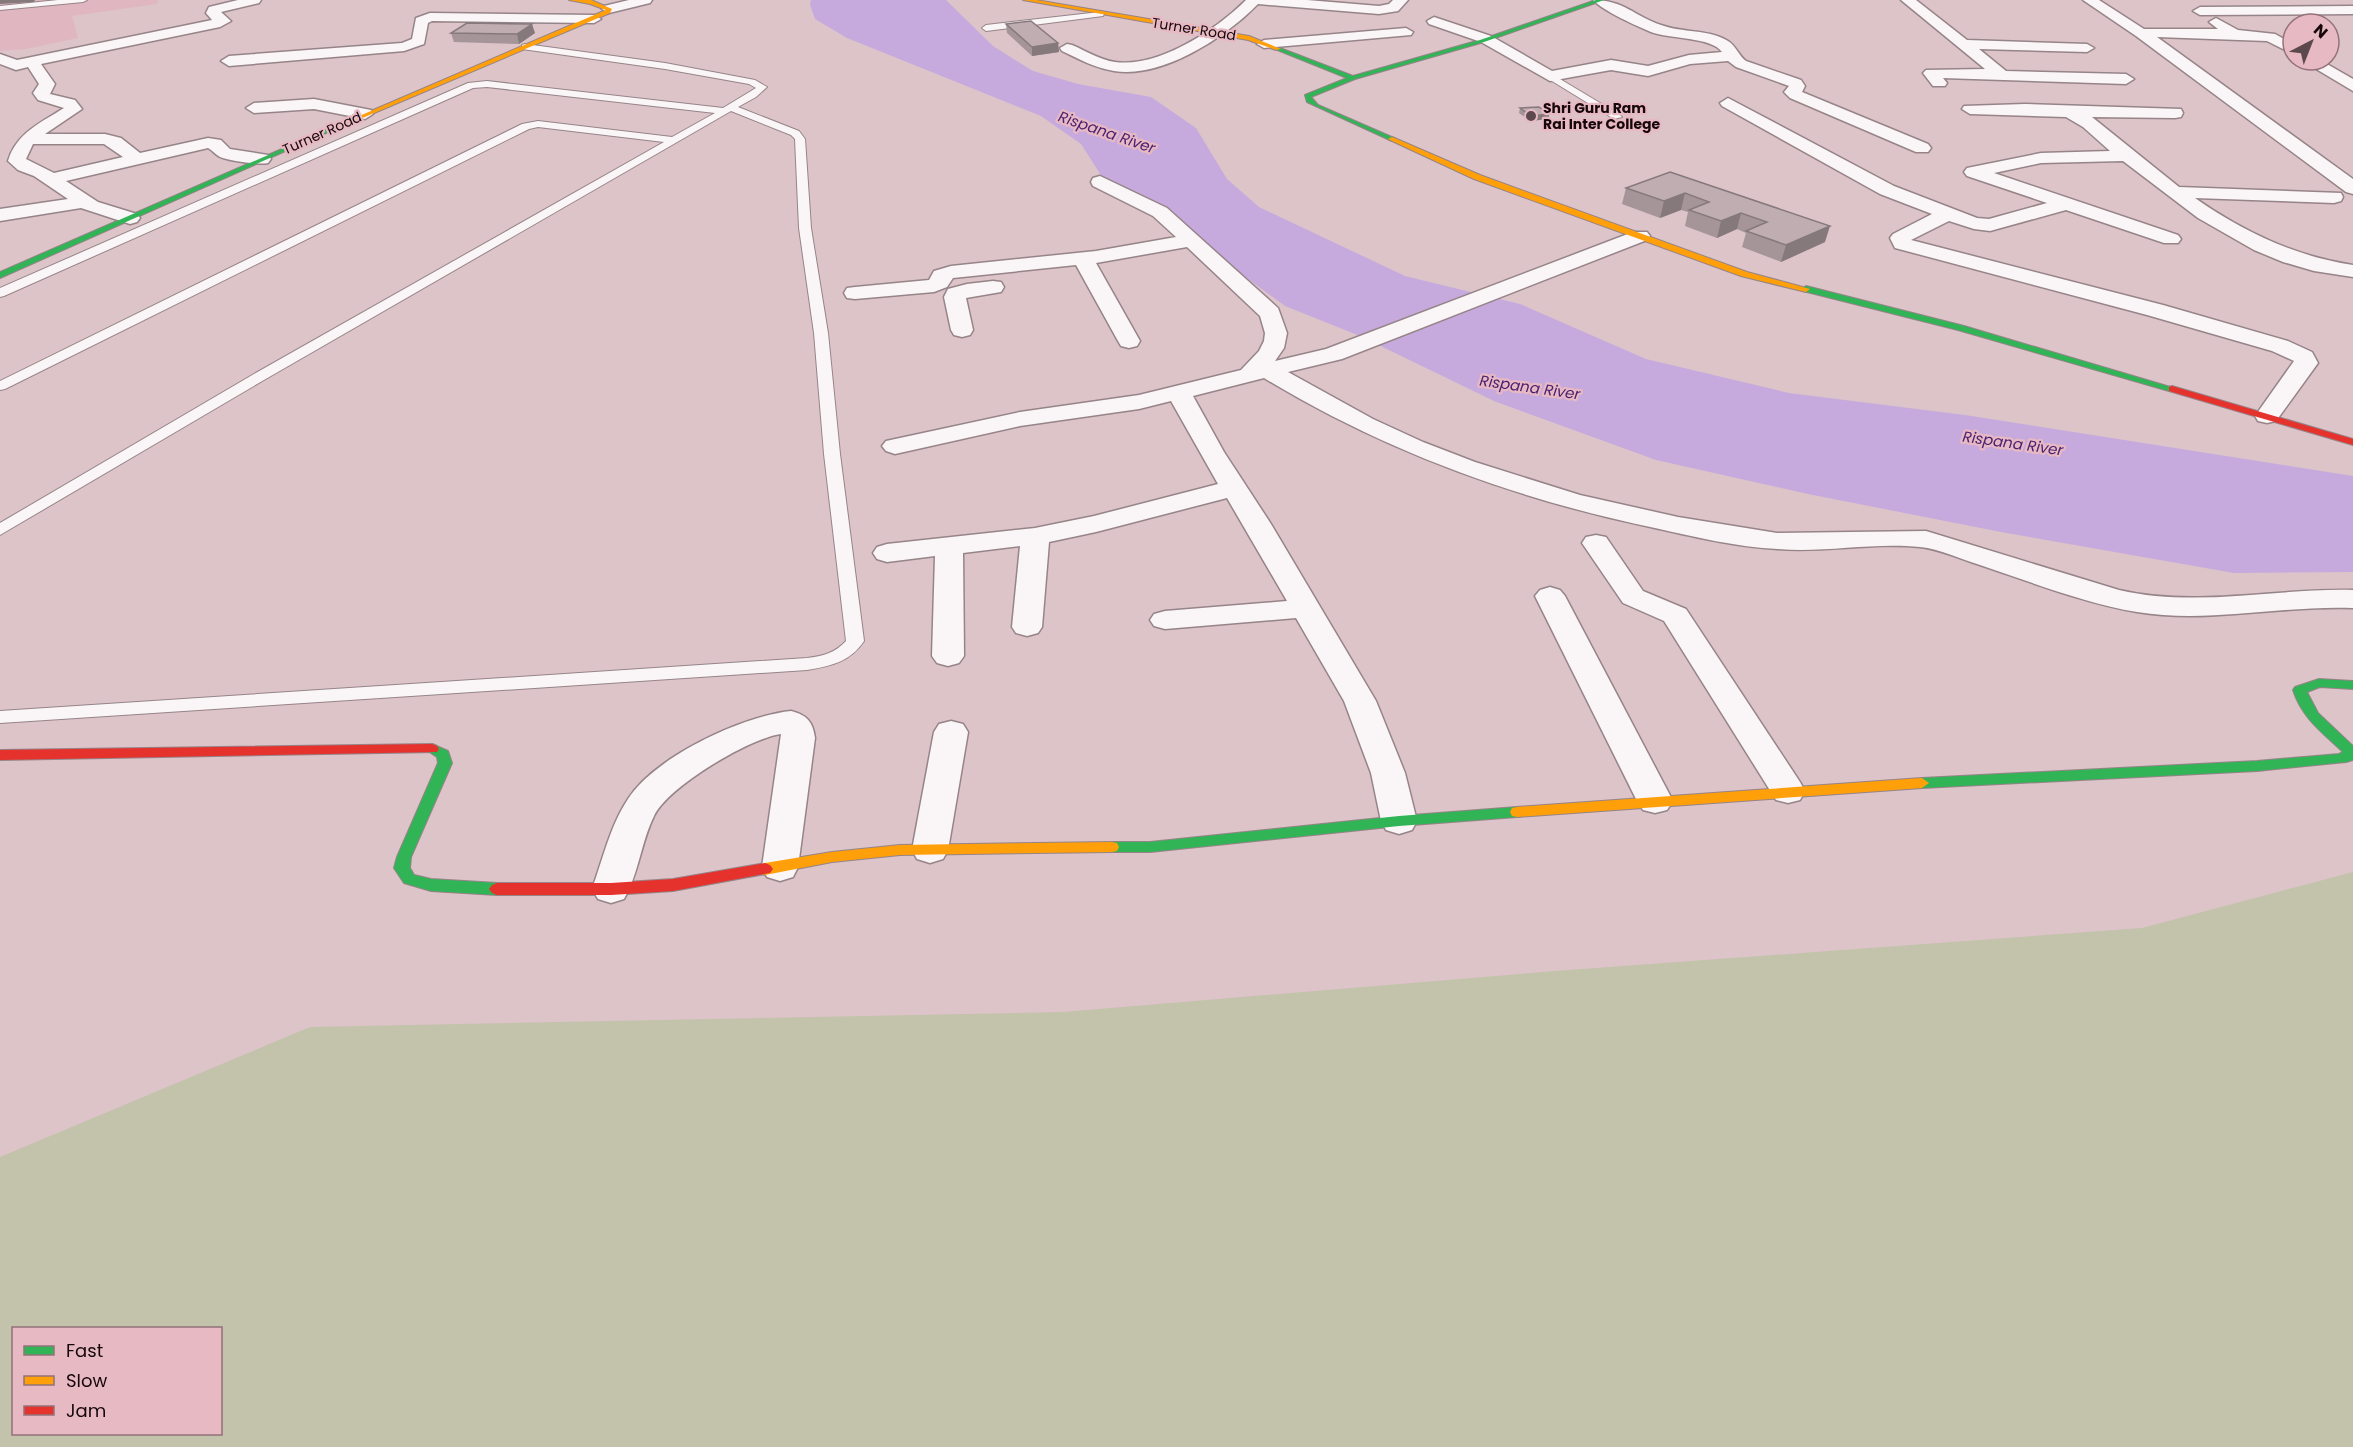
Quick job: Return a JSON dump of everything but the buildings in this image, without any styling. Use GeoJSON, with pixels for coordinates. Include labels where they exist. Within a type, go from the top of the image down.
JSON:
{"type":"FeatureCollection","features":[{"type":"Feature","properties":{"kind":"main road"},"geometry":{"type":"LineString","coordinates":[[572,0],[591,2],[609,9]]}},
{"type":"Feature","properties":{"kind":"main road","name":"Turner Road"},"geometry":{"type":"LineString","coordinates":[[1026,0],[1100,14],[1218,31],[1264,44],[1353,78]]}},
{"type":"Feature","properties":{"kind":"main road"},"geometry":{"type":"LineString","coordinates":[[1600,0],[1486,39],[1353,78],[1307,96],[1309,101],[1477,177],[1744,274],[1960,328],[2353,442]]}},
{"type":"Feature","properties":{"kind":"main road","name":"Turner Road"},"geometry":{"type":"LineString","coordinates":[[0,275],[365,114],[594,20],[609,9]]}},
{"type":"Feature","properties":{"kind":"main road"},"geometry":{"type":"LineString","coordinates":[[0,755],[316,752],[429,747],[443,754],[445,763],[404,857],[402,868],[409,879],[430,885],[476,889],[611,889],[673,885],[832,856],[900,850],[1150,847],[1399,820],[1788,791],[2257,766],[2341,759],[2349,756],[2350,751],[2310,714],[2301,702],[2300,690],[2310,684],[2328,682],[2353,685]]}},
{"type":"Feature","properties":{"kind":"street"},"geometry":{"type":"LineString","coordinates":[[0,59],[14,65],[215,24],[224,21],[213,13],[214,10],[254,0]]}},
{"type":"Feature","properties":{"kind":"street"},"geometry":{"type":"LineString","coordinates":[[609,9],[645,0]]}},
{"type":"Feature","properties":{"kind":"street"},"geometry":{"type":"LineString","coordinates":[[1067,48],[1112,66],[1134,67],[1177,52],[1218,31],[1239,16],[1255,0],[1379,10],[1393,8],[1401,0]]}},
{"type":"Feature","properties":{"kind":"street"},"geometry":{"type":"LineString","coordinates":[[1600,0],[1657,29],[1714,40],[1725,45],[1741,64],[1795,83],[1797,86],[1792,92],[1804,99],[1922,148]]}},
{"type":"Feature","properties":{"kind":"street"},"geometry":{"type":"LineString","coordinates":[[1908,0],[2001,73],[2000,75]]}},
{"type":"Feature","properties":{"kind":"street"},"geometry":{"type":"LineString","coordinates":[[2090,0],[2140,33],[2353,188]]}},
{"type":"Feature","properties":{"kind":"street"},"geometry":{"type":"LineString","coordinates":[[2234,34],[2196,9],[2353,10]]}},
{"type":"Feature","properties":{"kind":"street"},"geometry":{"type":"LineString","coordinates":[[2328,11],[2353,23]]}},
{"type":"Feature","properties":{"kind":"street"},"geometry":{"type":"LineString","coordinates":[[467,31],[484,18]]}},
{"type":"Feature","properties":{"kind":"street"},"geometry":{"type":"LineString","coordinates":[[229,61],[392,50],[419,41],[421,21],[424,19],[594,20]]}},
{"type":"Feature","properties":{"kind":"street"},"geometry":{"type":"LineString","coordinates":[[1434,21],[1486,39],[1550,76],[1611,64],[1648,71],[1689,60],[1733,56]]}},
{"type":"Feature","properties":{"kind":"street"},"geometry":{"type":"LineString","coordinates":[[1264,44],[1406,32]]}},
{"type":"Feature","properties":{"kind":"street"},"geometry":{"type":"LineString","coordinates":[[2140,33],[2234,34],[2270,37],[2281,43]]}},
{"type":"Feature","properties":{"kind":"street"},"geometry":{"type":"LineString","coordinates":[[1963,44],[2087,48]]}},
{"type":"Feature","properties":{"kind":"street"},"geometry":{"type":"LineString","coordinates":[[24,166],[17,161],[18,153],[30,139],[75,107],[69,103],[44,97],[41,93],[47,84],[32,62]]}},
{"type":"Feature","properties":{"kind":"street"},"geometry":{"type":"LineString","coordinates":[[2329,72],[2353,86]]}},
{"type":"Feature","properties":{"kind":"street"},"geometry":{"type":"LineString","coordinates":[[1939,83],[1931,74],[2126,79]]}},
{"type":"Feature","properties":{"kind":"street"},"geometry":{"type":"LineString","coordinates":[[1728,103],[1887,190],[1974,223],[1990,225],[2065,204]]}},
{"type":"Feature","properties":{"kind":"street"},"geometry":{"type":"LineString","coordinates":[[254,108],[314,104],[365,114]]}},
{"type":"Feature","properties":{"kind":"street"},"geometry":{"type":"LineString","coordinates":[[1970,109],[2175,113]]}},
{"type":"Feature","properties":{"kind":"street"},"geometry":{"type":"LineString","coordinates":[[2068,112],[2076,114],[2126,156],[2224,227],[2309,262],[2353,271]]}},
{"type":"Feature","properties":{"kind":"street"},"geometry":{"type":"LineString","coordinates":[[30,139],[105,139],[115,142],[136,159]]}},
{"type":"Feature","properties":{"kind":"street"},"geometry":{"type":"LineString","coordinates":[[52,179],[208,143],[213,143],[225,153],[262,159]]}},
{"type":"Feature","properties":{"kind":"street"},"geometry":{"type":"LineString","coordinates":[[2126,156],[2041,158],[1973,172],[2171,239]]}},
{"type":"Feature","properties":{"kind":"street"},"geometry":{"type":"LineString","coordinates":[[0,170],[24,166],[33,168],[84,202],[130,218]]}},
{"type":"Feature","properties":{"kind":"street"},"geometry":{"type":"LineString","coordinates":[[1100,182],[1160,212],[1270,313],[1276,326],[1277,337],[1272,351],[1258,373]]}},
{"type":"Feature","properties":{"kind":"street"},"geometry":{"type":"LineString","coordinates":[[2175,192],[2344,201]]}},
{"type":"Feature","properties":{"kind":"street"},"geometry":{"type":"LineString","coordinates":[[0,215],[84,202]]}},
{"type":"Feature","properties":{"kind":"street"},"geometry":{"type":"LineString","coordinates":[[1948,214],[1900,238],[1899,241],[1913,249],[2155,310],[2280,346],[2304,357],[2306,363],[2266,416]]}},
{"type":"Feature","properties":{"kind":"street"},"geometry":{"type":"LineString","coordinates":[[895,446],[1020,419],[1139,402],[1334,354],[1640,236]]}},
{"type":"Feature","properties":{"kind":"street"},"geometry":{"type":"LineString","coordinates":[[962,330],[955,297],[960,291],[1089,268],[1189,241]]}},
{"type":"Feature","properties":{"kind":"street"},"geometry":{"type":"LineString","coordinates":[[855,293],[934,286],[940,283],[940,275],[951,272],[1089,268]]}},
{"type":"Feature","properties":{"kind":"street"},"geometry":{"type":"LineString","coordinates":[[1089,268],[1129,341]]}},
{"type":"Feature","properties":{"kind":"street"},"geometry":{"type":"LineString","coordinates":[[1258,373],[1389,436],[1487,475],[1610,512],[1773,541],[1826,543],[1905,537],[1926,539],[2110,597],[2141,604],[2169,606],[2353,599]]}},
{"type":"Feature","properties":{"kind":"street"},"geometry":{"type":"LineString","coordinates":[[1179,393],[1211,452],[1360,701],[1388,773],[1399,820]]}},
{"type":"Feature","properties":{"kind":"street"},"geometry":{"type":"LineString","coordinates":[[886,553],[1035,536],[1096,524],[1234,488]]}},
{"type":"Feature","properties":{"kind":"street"},"geometry":{"type":"LineString","coordinates":[[1027,627],[1035,536]]}},
{"type":"Feature","properties":{"kind":"street"},"geometry":{"type":"LineString","coordinates":[[1596,543],[1633,597],[1675,615],[1788,791]]}},
{"type":"Feature","properties":{"kind":"street"},"geometry":{"type":"LineString","coordinates":[[948,656],[949,545]]}},
{"type":"Feature","properties":{"kind":"street"},"geometry":{"type":"LineString","coordinates":[[1550,596],[1655,801]]}},
{"type":"Feature","properties":{"kind":"street"},"geometry":{"type":"LineString","coordinates":[[1165,620],[1306,608]]}},
{"type":"Feature","properties":{"kind":"street"},"geometry":{"type":"LineString","coordinates":[[611,889],[639,809],[648,796],[668,778],[738,737],[783,721],[791,722],[797,727],[798,738],[780,867]]}},
{"type":"Feature","properties":{"kind":"street"},"geometry":{"type":"LineString","coordinates":[[930,850],[951,732]]}},
{"type":"Feature","properties":{"kind":"lane"},"geometry":{"type":"LineString","coordinates":[[0,8],[83,0]]}},
{"type":"Feature","properties":{"kind":"lane"},"geometry":{"type":"LineString","coordinates":[[986,28],[1100,14]]}},
{"type":"Feature","properties":{"kind":"lane"},"geometry":{"type":"LineString","coordinates":[[0,530],[269,371],[728,109],[762,87],[759,84],[665,66],[525,47]]}},
{"type":"Feature","properties":{"kind":"lane"},"geometry":{"type":"LineString","coordinates":[[1550,76],[1617,117]]}},
{"type":"Feature","properties":{"kind":"lane"},"geometry":{"type":"LineString","coordinates":[[0,293],[471,85],[728,109],[795,133],[800,139],[805,228],[821,333],[855,641],[848,652],[833,660],[807,664],[0,717]]}},
{"type":"Feature","properties":{"kind":"lane"},"geometry":{"type":"LineString","coordinates":[[0,386],[526,126],[538,124],[674,140]]}},
{"type":"Feature","properties":{"kind":"shaded area"},"geometry":{"type":"Polygon","coordinates":[[[0,0],[158,0],[157,4],[72,16],[78,38],[26,49],[0,51],[0,0]]]}},
{"type":"Feature","properties":{"kind":"green space"},"geometry":{"type":"Polygon","coordinates":[[[2353,872],[2353,1447],[0,1447],[0,1157],[310,1027],[1063,1012],[1555,971],[2142,928],[2353,872]]]}},
{"type":"Feature","properties":{"kind":"water","name":"Rispana River"},"geometry":{"type":"Polygon","coordinates":[[[811,0],[946,0],[993,46],[1033,71],[1078,84],[1151,97],[1196,128],[1227,179],[1259,207],[1405,276],[1520,304],[1646,359],[1789,393],[1965,415],[2353,476],[2353,572],[2234,573],[2001,532],[1808,494],[1656,460],[1494,401],[1360,336],[1285,306],[1195,240],[1177,216],[1106,183],[1081,144],[1041,116],[847,38],[815,19],[810,5],[811,0]]]}},
{"type":"Feature","properties":{"kind":"traffic: fast"},"geometry":{"type":"LineString","coordinates":[[1392,139],[1316,106],[1309,101],[1307,96],[1353,78],[1482,41],[1601,0]]}},
{"type":"Feature","properties":{"kind":"traffic: fast"},"geometry":{"type":"LineString","coordinates":[[1278,49],[1353,78]]}},
{"type":"Feature","properties":{"kind":"traffic: fast"},"geometry":{"type":"LineString","coordinates":[[0,275],[332,129]]}},
{"type":"Feature","properties":{"kind":"traffic: fast"},"geometry":{"type":"LineString","coordinates":[[1806,289],[1961,328],[2172,389]]}},
{"type":"Feature","properties":{"kind":"traffic: fast"},"geometry":{"type":"LineString","coordinates":[[1922,783],[2257,766],[2341,759],[2349,756],[2350,751],[2313,716],[2300,690],[2319,683],[2353,685]]}},
{"type":"Feature","properties":{"kind":"traffic: fast"},"geometry":{"type":"LineString","coordinates":[[432,749],[443,754],[445,763],[404,857],[402,868],[409,879],[431,885],[497,889]]}},
{"type":"Feature","properties":{"kind":"traffic: fast"},"geometry":{"type":"LineString","coordinates":[[1112,847],[1150,847],[1399,821],[1517,812]]}},
{"type":"Feature","properties":{"kind":"traffic: slow"},"geometry":{"type":"LineString","coordinates":[[332,129],[608,12],[609,9],[591,2],[572,0]]}},
{"type":"Feature","properties":{"kind":"traffic: slow"},"geometry":{"type":"LineString","coordinates":[[1026,0],[1249,38],[1278,49]]}},
{"type":"Feature","properties":{"kind":"traffic: slow"},"geometry":{"type":"LineString","coordinates":[[1392,139],[1477,177],[1744,274],[1806,289]]}},
{"type":"Feature","properties":{"kind":"traffic: slow"},"geometry":{"type":"LineString","coordinates":[[1517,812],[1922,783]]}},
{"type":"Feature","properties":{"kind":"traffic: slow"},"geometry":{"type":"LineString","coordinates":[[765,869],[832,857],[900,850],[1112,847]]}},
{"type":"Feature","properties":{"kind":"traffic: jam"},"geometry":{"type":"LineString","coordinates":[[2172,389],[2353,442]]}},
{"type":"Feature","properties":{"kind":"traffic: jam"},"geometry":{"type":"LineString","coordinates":[[0,755],[432,749]]}},
{"type":"Feature","properties":{"kind":"traffic: jam"},"geometry":{"type":"LineString","coordinates":[[497,889],[611,889],[673,885],[765,869]]}},
{"type":"Feature","properties":{"kind":"place","name":"Shri Guru Ram Rai Inter College"},"geometry":{"type":"Point","coordinates":[1531,116]}}]}
